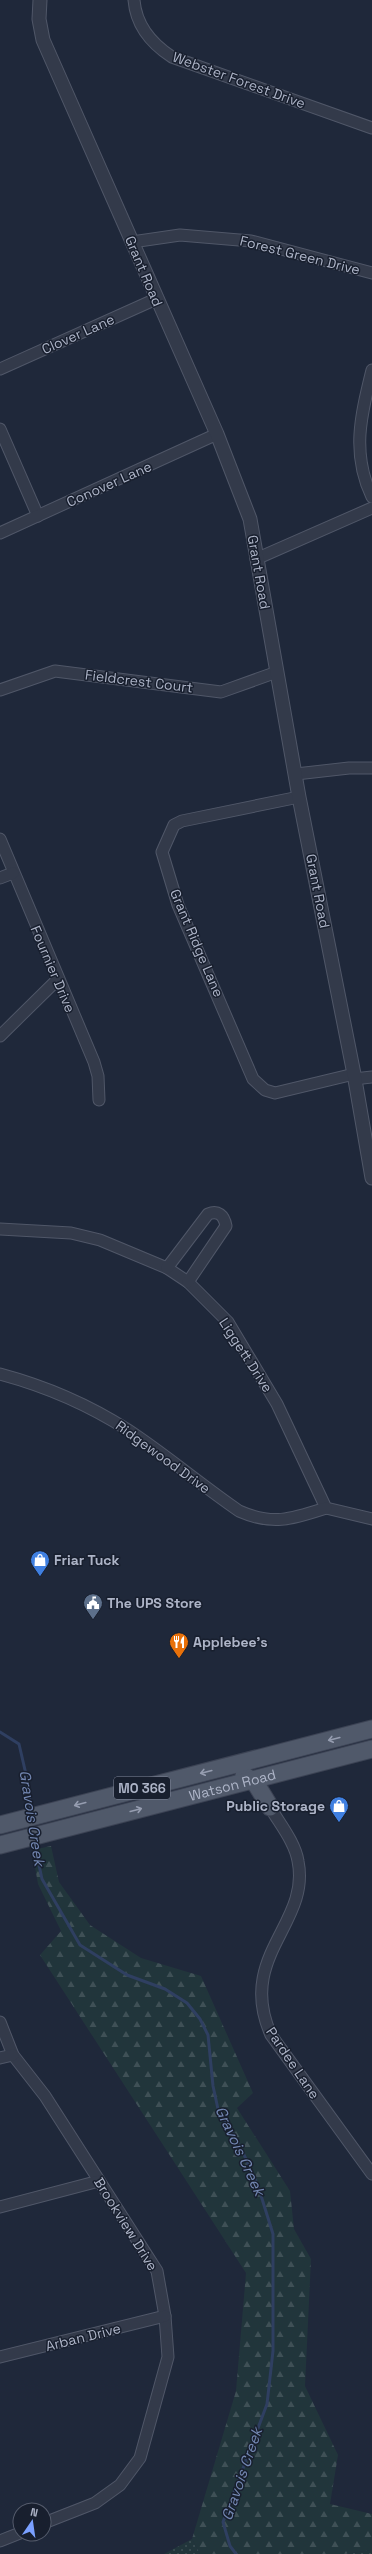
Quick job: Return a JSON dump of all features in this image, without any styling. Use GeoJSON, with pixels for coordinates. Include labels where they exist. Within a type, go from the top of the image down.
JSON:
{"type":"FeatureCollection","features":[{"type":"Feature","properties":{"kind":"main road","name":"Watson Road"},"geometry":{"type":"LineString","coordinates":[[0,1845],[44,1834],[238,1775],[372,1730]]}},
{"type":"Feature","properties":{"kind":"main road","name":"Watson Road"},"geometry":{"type":"LineString","coordinates":[[8,1823],[40,1814],[238,1775],[274,1775],[372,1749]]}},
{"type":"Feature","properties":{"kind":"main road"},"geometry":{"type":"LineString","coordinates":[[238,1775],[270,1807]]}},
{"type":"Feature","properties":{"kind":"main road"},"geometry":{"type":"LineString","coordinates":[[270,1807],[274,1775]]}},
{"type":"Feature","properties":{"kind":"street","name":"Grant Road"},"geometry":{"type":"LineString","coordinates":[[40,0],[39,19],[43,40],[156,299],[217,434],[250,519],[299,797],[354,1077],[372,1178]]}},
{"type":"Feature","properties":{"kind":"street","name":"Webster Forest Drive"},"geometry":{"type":"LineString","coordinates":[[134,0],[143,28],[151,40],[172,57],[372,128]]}},
{"type":"Feature","properties":{"kind":"street","name":"Forest Green Drive"},"geometry":{"type":"LineString","coordinates":[[132,242],[180,235],[251,241],[372,273]]}},
{"type":"Feature","properties":{"kind":"street","name":"Clover Lane"},"geometry":{"type":"LineString","coordinates":[[0,369],[156,299]]}},
{"type":"Feature","properties":{"kind":"street"},"geometry":{"type":"LineString","coordinates":[[372,370],[360,427],[363,478],[372,497]]}},
{"type":"Feature","properties":{"kind":"street"},"geometry":{"type":"LineString","coordinates":[[0,428],[38,516]]}},
{"type":"Feature","properties":{"kind":"street","name":"Conover Lane"},"geometry":{"type":"LineString","coordinates":[[0,533],[217,434]]}},
{"type":"Feature","properties":{"kind":"street"},"geometry":{"type":"LineString","coordinates":[[256,559],[372,508]]}},
{"type":"Feature","properties":{"kind":"street","name":"Fieldcrest Court"},"geometry":{"type":"LineString","coordinates":[[0,690],[55,671],[221,692],[277,672]]}},
{"type":"Feature","properties":{"kind":"street"},"geometry":{"type":"LineString","coordinates":[[296,774],[349,768],[372,768]]}},
{"type":"Feature","properties":{"kind":"street","name":"Grant Ridge Lane"},"geometry":{"type":"LineString","coordinates":[[299,797],[182,821],[174,826],[162,852],[178,905],[253,1079],[265,1090],[275,1093],[354,1077],[372,1077]]}},
{"type":"Feature","properties":{"kind":"street","name":"Fournier Drive"},"geometry":{"type":"LineString","coordinates":[[0,839],[13,873],[94,1062],[98,1076],[99,1100]]}},
{"type":"Feature","properties":{"kind":"street"},"geometry":{"type":"LineString","coordinates":[[0,878],[13,873]]}},
{"type":"Feature","properties":{"kind":"street"},"geometry":{"type":"LineString","coordinates":[[0,1036],[58,979]]}},
{"type":"Feature","properties":{"kind":"street"},"geometry":{"type":"LineString","coordinates":[[167,1268],[208,1214],[214,1212],[220,1214],[224,1218],[226,1226],[188,1282]]}},
{"type":"Feature","properties":{"kind":"street","name":"Liggett Drive"},"geometry":{"type":"LineString","coordinates":[[0,1229],[71,1233],[100,1240],[167,1268],[188,1282],[228,1322],[277,1404],[326,1508]]}},
{"type":"Feature","properties":{"kind":"street","name":"Ridgewood Drive"},"geometry":{"type":"LineString","coordinates":[[0,1374],[27,1381],[103,1415],[129,1431],[239,1511],[256,1518],[275,1521],[293,1519],[326,1508]]}},
{"type":"Feature","properties":{"kind":"street"},"geometry":{"type":"LineString","coordinates":[[326,1508],[372,1519]]}},
{"type":"Feature","properties":{"kind":"street","name":"Pardee Lane"},"geometry":{"type":"LineString","coordinates":[[270,1807],[292,1844],[298,1859],[300,1876],[298,1895],[270,1953],[263,1975],[261,1995],[263,2016],[271,2034],[372,2174]]}},
{"type":"Feature","properties":{"kind":"street","name":"Brookview Drive"},"geometry":{"type":"LineString","coordinates":[[0,2022],[13,2055],[44,2096],[157,2271],[165,2316],[168,2357],[140,2458],[120,2485],[95,2503],[52,2521]]}},
{"type":"Feature","properties":{"kind":"street"},"geometry":{"type":"LineString","coordinates":[[0,2058],[13,2055]]}},
{"type":"Feature","properties":{"kind":"street"},"geometry":{"type":"LineString","coordinates":[[0,2207],[99,2181]]}},
{"type":"Feature","properties":{"kind":"street","name":"Arban Drive"},"geometry":{"type":"LineString","coordinates":[[0,2357],[165,2316]]}},
{"type":"Feature","properties":{"kind":"street"},"geometry":{"type":"LineString","coordinates":[[0,2541],[12,2536]]}},
{"type":"Feature","properties":{"kind":"green space"},"geometry":{"type":"Polygon","coordinates":[[[51,1846],[59,1882],[90,1925],[141,1958],[201,1976],[253,2093],[237,2108],[290,2191],[294,2229],[311,2259],[305,2386],[338,2455],[330,2504],[372,2514],[372,2550],[345,2554],[200,2554],[192,2539],[236,2391],[246,2273],[40,1955],[61,1931],[38,1884],[32,1850],[51,1846]]]}},
{"type":"Feature","properties":{"kind":"green space"},"geometry":{"type":"Polygon","coordinates":[[[192,2539],[200,2554],[164,2554],[192,2539]]]}},
{"type":"Feature","properties":{"kind":"green space"},"geometry":{"type":"Polygon","coordinates":[[[372,2550],[372,2554],[345,2554],[372,2550]]]}},
{"type":"Feature","properties":{"kind":"waterway","name":"Gravois Creek"},"geometry":{"type":"LineString","coordinates":[[0,1732],[19,1744],[28,1783],[31,1813]]}},
{"type":"Feature","properties":{"kind":"waterway","name":"Gravois Creek"},"geometry":{"type":"LineString","coordinates":[[34,1842],[42,1879],[80,1945],[127,1975],[165,1989],[187,2003],[200,2019],[208,2035],[213,2086],[218,2109],[241,2148],[258,2186],[273,2234],[273,2351],[267,2404],[223,2522],[230,2546],[236,2554]]}},
{"type":"Feature","properties":{"kind":"place","name":"Friar Tuck"},"geometry":{"type":"Point","coordinates":[40,1577]}},
{"type":"Feature","properties":{"kind":"place","name":"The UPS Store"},"geometry":{"type":"Point","coordinates":[93,1620]}},
{"type":"Feature","properties":{"kind":"place","name":"Applebee's"},"geometry":{"type":"Point","coordinates":[179,1659]}},
{"type":"Feature","properties":{"kind":"place","name":"Public Storage"},"geometry":{"type":"Point","coordinates":[339,1823]}}]}
